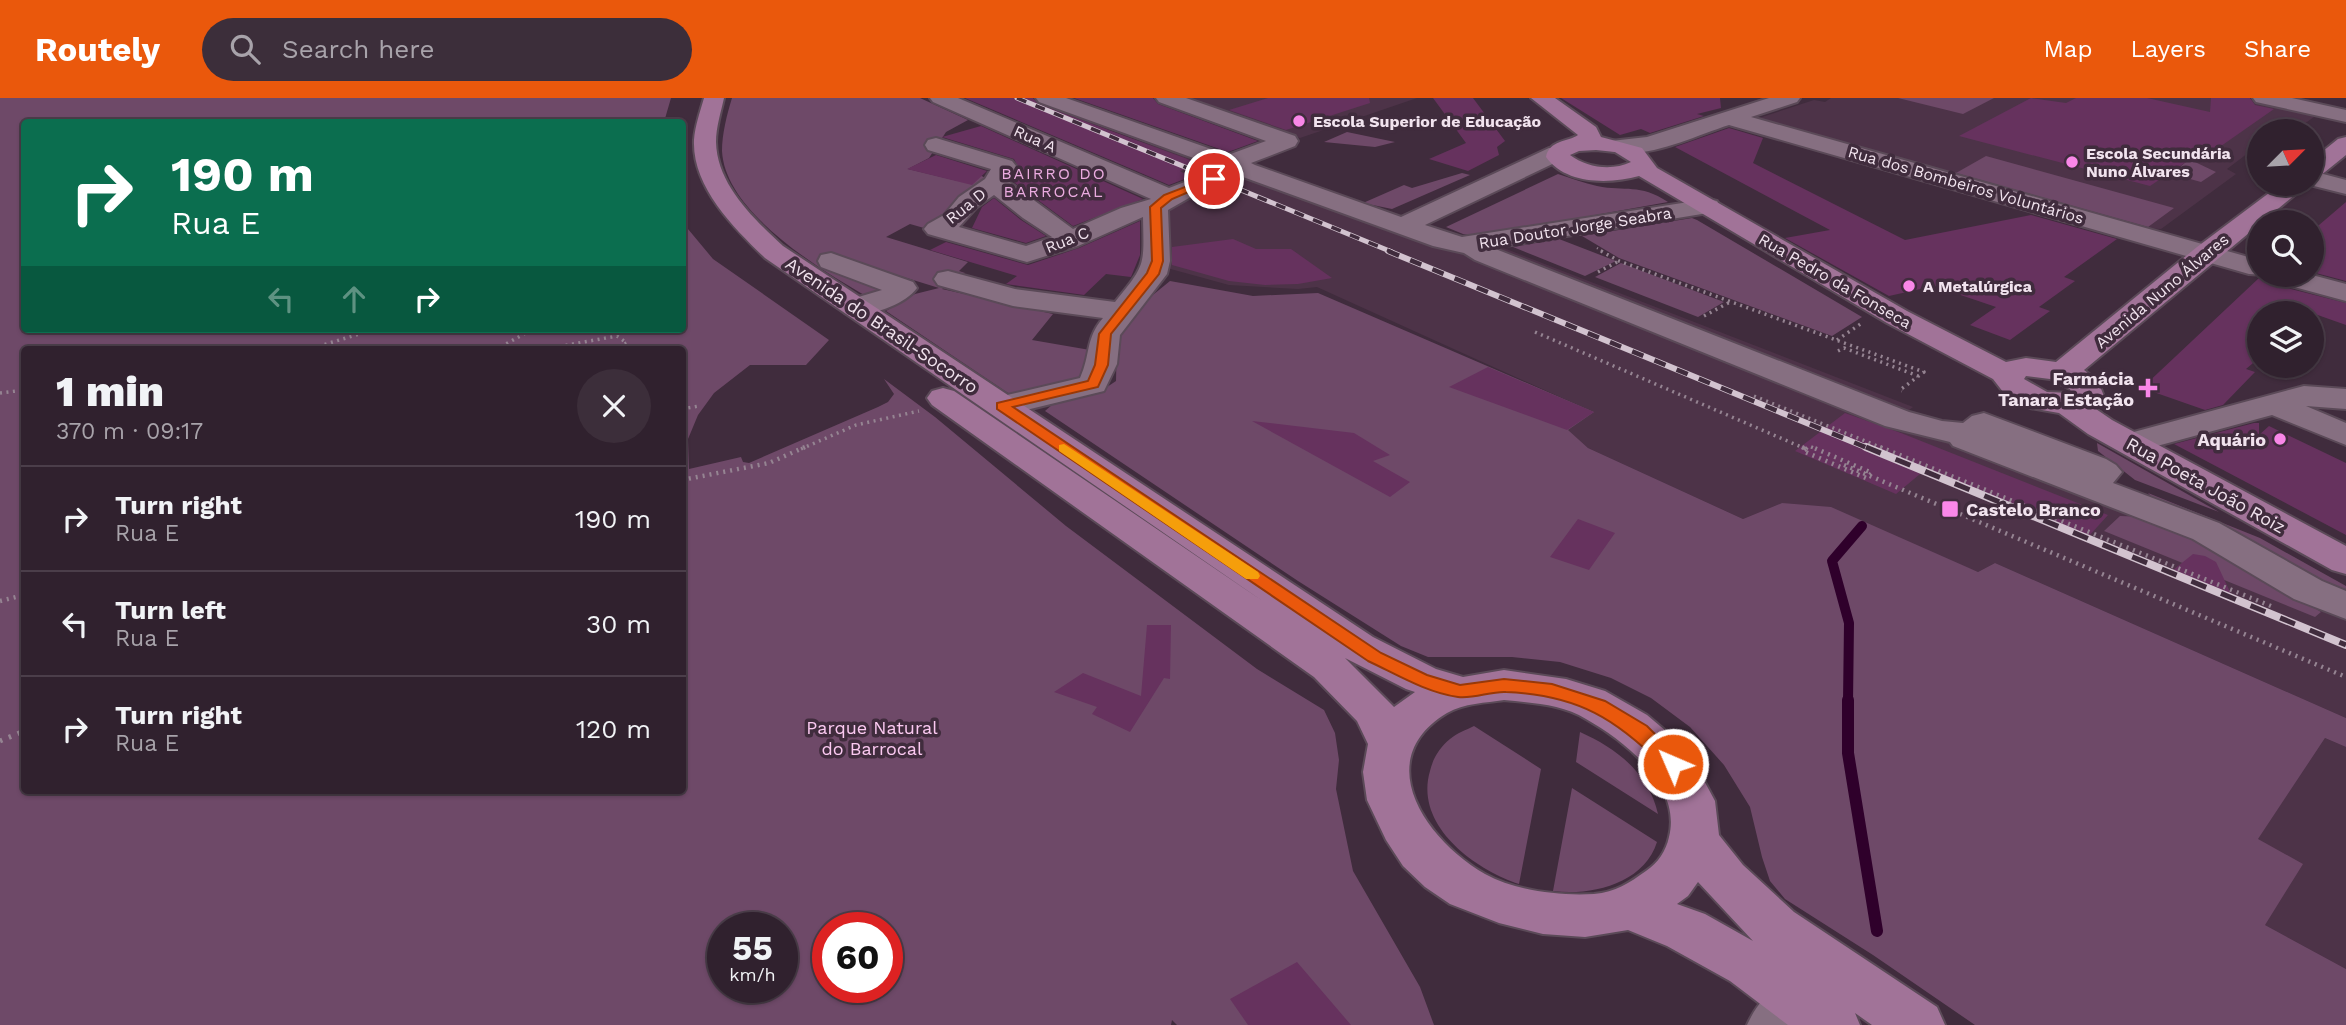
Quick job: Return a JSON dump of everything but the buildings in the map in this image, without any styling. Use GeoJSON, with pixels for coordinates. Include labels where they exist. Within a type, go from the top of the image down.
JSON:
{"type":"FeatureCollection","features":[{"type":"Feature","properties":{"kind":"main road","name":"Avenida do Brasil-Socorro"},"geometry":{"type":"LineString","coordinates":[[714,98],[705,143],[713,178],[740,221],[774,252],[1358,647],[1421,679],[1460,691]]}},
{"type":"Feature","properties":{"kind":"main road"},"geometry":{"type":"LineString","coordinates":[[1541,98],[1588,132],[1590,138],[1584,143]]}},
{"type":"Feature","properties":{"kind":"main road"},"geometry":{"type":"LineString","coordinates":[[1557,153],[1563,147],[1584,143],[1619,146]]}},
{"type":"Feature","properties":{"kind":"main road"},"geometry":{"type":"LineString","coordinates":[[2324,161],[2346,144]]}},
{"type":"Feature","properties":{"kind":"main road","name":"Rua Pedro da Fonseca"},"geometry":{"type":"LineString","coordinates":[[1619,146],[1636,153],[1643,162],[1642,166],[1666,182],[2014,384]]}},
{"type":"Feature","properties":{"kind":"main road","name":"Rua Pedro da Fonseca"},"geometry":{"type":"LineString","coordinates":[[1557,153],[1562,162],[1578,169],[1666,182]]}},
{"type":"Feature","properties":{"kind":"main road"},"geometry":{"type":"LineString","coordinates":[[1614,173],[1627,172],[1642,166]]}},
{"type":"Feature","properties":{"kind":"main road","name":"Avenida do Brasil-Socorro"},"geometry":{"type":"LineString","coordinates":[[686,182],[712,227],[747,260],[1329,667],[1375,712],[1391,744]]}},
{"type":"Feature","properties":{"kind":"main road","name":"Avenida Nuno Álvares"},"geometry":{"type":"LineString","coordinates":[[2064,388],[2099,344],[2206,253],[2280,196]]}},
{"type":"Feature","properties":{"kind":"main road"},"geometry":{"type":"LineString","coordinates":[[2014,384],[2017,368],[2026,367],[2064,388]]}},
{"type":"Feature","properties":{"kind":"main road","name":"Rua Poeta João Roiz"},"geometry":{"type":"LineString","coordinates":[[2064,388],[2130,443],[2346,562]]}},
{"type":"Feature","properties":{"kind":"main road","name":"Avenida do Brasil-Socorro"},"geometry":{"type":"LineString","coordinates":[[1504,685],[1552,690],[1598,706],[1640,731],[1673,764],[1693,802],[1695,841],[1684,869],[1662,892],[1630,909],[1577,917],[1520,910],[1466,888],[1423,856],[1395,818],[1384,779],[1391,744],[1407,721],[1430,703],[1460,691],[1504,685]]}},
{"type":"Feature","properties":{"kind":"main road"},"geometry":{"type":"LineString","coordinates":[[1695,841],[1725,880],[1775,928],[1917,1025]]}},
{"type":"Feature","properties":{"kind":"main road","name":"Avenida do Brasil-Socorro"},"geometry":{"type":"LineString","coordinates":[[1630,909],[1686,930],[1749,965],[1802,1017]]}},
{"type":"Feature","properties":{"kind":"street","name":"Rua A"},"geometry":{"type":"LineString","coordinates":[[940,98],[1162,202]]}},
{"type":"Feature","properties":{"kind":"street","name":"Rua Doutor Jorge Seabra"},"geometry":{"type":"LineString","coordinates":[[1046,98],[1442,240],[1470,245],[1708,206]]}},
{"type":"Feature","properties":{"kind":"street","name":"Rua C"},"geometry":{"type":"LineString","coordinates":[[937,229],[1027,254],[1162,202],[1287,141],[1166,98]]}},
{"type":"Feature","properties":{"kind":"street"},"geometry":{"type":"LineString","coordinates":[[1619,146],[1649,143],[1790,98]]}},
{"type":"Feature","properties":{"kind":"street"},"geometry":{"type":"LineString","coordinates":[[2263,98],[2346,116]]}},
{"type":"Feature","properties":{"kind":"street","name":"Rua dos Bombeiros Voluntários"},"geometry":{"type":"LineString","coordinates":[[1726,117],[2247,265]]}},
{"type":"Feature","properties":{"kind":"street"},"geometry":{"type":"LineString","coordinates":[[936,145],[1004,166],[995,183],[1032,213],[1059,229],[1069,240]]}},
{"type":"Feature","properties":{"kind":"street"},"geometry":{"type":"LineString","coordinates":[[1402,226],[1557,153]]}},
{"type":"Feature","properties":{"kind":"street"},"geometry":{"type":"LineString","coordinates":[[2324,181],[2346,187]]}},
{"type":"Feature","properties":{"kind":"street","name":"Rua D"},"geometry":{"type":"LineString","coordinates":[[937,229],[953,220],[968,202],[995,183]]}},
{"type":"Feature","properties":{"kind":"street"},"geometry":{"type":"LineString","coordinates":[[1002,406],[1093,384],[1102,365],[1105,334],[1153,274],[1157,261],[1162,202]]}},
{"type":"Feature","properties":{"kind":"street"},"geometry":{"type":"LineString","coordinates":[[1470,245],[1484,254],[1897,419],[1940,430],[1977,428],[2100,469],[2104,471],[2102,475],[2089,486],[2206,531],[2308,590],[2346,606]]}},
{"type":"Feature","properties":{"kind":"street"},"geometry":{"type":"LineString","coordinates":[[831,261],[903,288],[892,296],[855,307]]}},
{"type":"Feature","properties":{"kind":"street"},"geometry":{"type":"LineString","coordinates":[[948,279],[1013,297],[1123,312]]}},
{"type":"Feature","properties":{"kind":"street"},"geometry":{"type":"LineString","coordinates":[[2324,287],[2346,293]]}},
{"type":"Feature","properties":{"kind":"street"},"geometry":{"type":"LineString","coordinates":[[1977,428],[2014,384]]}},
{"type":"Feature","properties":{"kind":"street"},"geometry":{"type":"LineString","coordinates":[[2130,443],[2304,396],[2346,399]]}},
{"type":"Feature","properties":{"kind":"street"},"geometry":{"type":"LineString","coordinates":[[2274,404],[2346,438]]}},
{"type":"Feature","properties":{"kind":"street"},"geometry":{"type":"LineString","coordinates":[[2346,438],[2331,443],[2346,450]]}},
{"type":"Feature","properties":{"kind":"path"},"geometry":{"type":"LineString","coordinates":[[1596,247],[1619,261],[1924,372],[1900,390],[1911,394]]}},
{"type":"Feature","properties":{"kind":"path"},"geometry":{"type":"LineString","coordinates":[[1598,272],[1619,261]]}},
{"type":"Feature","properties":{"kind":"path"},"geometry":{"type":"LineString","coordinates":[[1837,340],[1863,323]]}},
{"type":"Feature","properties":{"kind":"path"},"geometry":{"type":"LineString","coordinates":[[1535,332],[1806,449]]}},
{"type":"Feature","properties":{"kind":"path"},"geometry":{"type":"LineString","coordinates":[[319,346],[363,333]]}},
{"type":"Feature","properties":{"kind":"path"},"geometry":{"type":"LineString","coordinates":[[502,346],[526,333]]}},
{"type":"Feature","properties":{"kind":"path"},"geometry":{"type":"LineString","coordinates":[[564,346],[617,337],[627,343],[620,346]]}},
{"type":"Feature","properties":{"kind":"path"},"geometry":{"type":"LineString","coordinates":[[1838,351],[1844,348],[1919,376]]}},
{"type":"Feature","properties":{"kind":"path"},"geometry":{"type":"LineString","coordinates":[[0,393],[21,390]]}},
{"type":"Feature","properties":{"kind":"path"},"geometry":{"type":"LineString","coordinates":[[1754,396],[2097,533],[2276,608]]}},
{"type":"Feature","properties":{"kind":"path"},"geometry":{"type":"LineString","coordinates":[[686,479],[769,463],[856,425],[952,404]]}},
{"type":"Feature","properties":{"kind":"path"},"geometry":{"type":"LineString","coordinates":[[686,408],[699,406]]}},
{"type":"Feature","properties":{"kind":"path"},"geometry":{"type":"LineString","coordinates":[[1809,446],[1872,473],[1866,478],[1803,451],[1806,449],[1809,446]]}},
{"type":"Feature","properties":{"kind":"path"},"geometry":{"type":"LineString","coordinates":[[1832,463],[1838,458]]}},
{"type":"Feature","properties":{"kind":"path"},"geometry":{"type":"LineString","coordinates":[[1844,465],[2346,677]]}},
{"type":"Feature","properties":{"kind":"path"},"geometry":{"type":"LineString","coordinates":[[0,601],[21,596]]}},
{"type":"Feature","properties":{"kind":"path"},"geometry":{"type":"LineString","coordinates":[[0,741],[21,732]]}},
{"type":"Feature","properties":{"kind":"shaded area"},"geometry":{"type":"Polygon","coordinates":[[[986,98],[1029,98],[1121,135],[1397,227],[1477,257],[1501,247],[1913,407],[1895,421],[2065,487],[2091,489],[2346,615],[2346,718],[1995,563],[1978,572],[1782,503],[1743,519],[1588,448],[1567,430],[1593,412],[1317,287],[1298,289],[1229,285],[1167,268],[1160,219],[1170,201],[1199,186],[986,98]]]}},
{"type":"Feature","properties":{"kind":"shaded area","name":"Escola Superior de Educação"},"geometry":{"type":"Polygon","coordinates":[[[1182,98],[1417,98],[1300,138],[1182,98]]]}},
{"type":"Feature","properties":{"kind":"shaded area","name":"Escola Secundária Nuno Álvares"},"geometry":{"type":"Polygon","coordinates":[[[1831,98],[2241,98],[2305,112],[2314,117],[2247,119],[2247,154],[2227,169],[2236,174],[2161,229],[2143,228],[1759,118],[1814,100],[1825,102],[1831,98]]]}},
{"type":"Feature","properties":{"kind":"shaded area"},"geometry":{"type":"Polygon","coordinates":[[[2325,738],[2346,747],[2346,969],[2265,925],[2257,840],[2325,738]]]}},
{"type":"Feature","properties":{"kind":"green space","name":"Parque Natural do Barrocal"},"geometry":{"type":"Polygon","coordinates":[[[0,98],[671,98],[665,119],[21,119],[21,333],[686,333],[686,227],[713,259],[829,340],[806,365],[750,365],[714,393],[698,415],[688,439],[689,469],[741,457],[743,462],[749,463],[878,407],[888,402],[894,394],[884,379],[935,417],[1066,526],[1257,669],[1324,710],[1335,733],[1339,760],[1336,789],[1353,871],[1420,987],[1434,1025],[1177,1025],[1172,1020],[1171,1025],[0,1025],[0,98]]]}},
{"type":"Feature","properties":{"kind":"green space"},"geometry":{"type":"Polygon","coordinates":[[[732,98],[920,98],[968,120],[946,132],[929,158],[908,169],[958,181],[974,172],[995,183],[931,230],[910,224],[886,237],[968,262],[959,271],[965,273],[942,289],[1053,314],[1032,340],[1090,350],[1093,384],[1020,401],[886,311],[915,294],[939,288],[829,254],[892,288],[866,296],[824,271],[778,236],[756,217],[739,196],[727,174],[722,144],[732,98]]]}},
{"type":"Feature","properties":{"kind":"green space"},"geometry":{"type":"Polygon","coordinates":[[[1898,98],[1994,98],[1963,114],[1898,98]]]}},
{"type":"Feature","properties":{"kind":"green space"},"geometry":{"type":"Polygon","coordinates":[[[1347,132],[1395,142],[1375,147],[1324,142],[1347,132]]]}},
{"type":"Feature","properties":{"kind":"green space"},"geometry":{"type":"Polygon","coordinates":[[[1986,156],[2174,208],[2148,227],[1956,173],[1986,156]]]}},
{"type":"Feature","properties":{"kind":"green space"},"geometry":{"type":"Polygon","coordinates":[[[2187,161],[2216,172],[2201,182],[2172,174],[2187,161]]]}},
{"type":"Feature","properties":{"kind":"green space"},"geometry":{"type":"Polygon","coordinates":[[[1462,173],[1470,175],[1392,209],[1363,203],[1404,185],[1412,188],[1462,173]]]}},
{"type":"Feature","properties":{"kind":"green space"},"geometry":{"type":"Polygon","coordinates":[[[1558,174],[1607,188],[1649,192],[1668,202],[1477,236],[1446,227],[1558,174]]]}},
{"type":"Feature","properties":{"kind":"green space"},"geometry":{"type":"Polygon","coordinates":[[[1692,218],[1862,317],[1832,336],[1619,258],[1582,236],[1692,218]]]}},
{"type":"Feature","properties":{"kind":"green space"},"geometry":{"type":"Polygon","coordinates":[[[1559,239],[1616,261],[1585,276],[1513,247],[1559,239]]]}},
{"type":"Feature","properties":{"kind":"green space"},"geometry":{"type":"Polygon","coordinates":[[[1621,263],[1724,302],[1698,317],[1595,277],[1621,263]]]}},
{"type":"Feature","properties":{"kind":"green space"},"geometry":{"type":"Polygon","coordinates":[[[1170,281],[1253,296],[1318,293],[1594,412],[1568,430],[1588,448],[1743,519],[1782,503],[1831,507],[1978,572],[1995,563],[2346,718],[2346,747],[2325,738],[2258,839],[2303,864],[2265,925],[2346,969],[2346,1025],[1975,1025],[1785,899],[1770,881],[1750,807],[1724,765],[1690,727],[1651,698],[1611,678],[1560,662],[1512,657],[1428,657],[1401,646],[1298,581],[1045,411],[1054,403],[1098,393],[1116,381],[1117,336],[1138,307],[1170,281]]]}},
{"type":"Feature","properties":{"kind":"green space"},"geometry":{"type":"Polygon","coordinates":[[[2097,443],[2219,512],[2135,480],[2098,451],[2097,443]]]}},
{"type":"Feature","properties":{"kind":"green space"},"geometry":{"type":"Polygon","coordinates":[[[2148,493],[2260,538],[2346,586],[2346,597],[2157,502],[2148,493]]]}},
{"type":"Feature","properties":{"kind":"green space"},"geometry":{"type":"Polygon","coordinates":[[[2120,516],[2146,517],[2194,536],[2321,612],[2315,617],[2104,531],[2120,516]]]}},
{"type":"Feature","properties":{"kind":"green space"},"geometry":{"type":"Polygon","coordinates":[[[1474,726],[1541,769],[1519,884],[1484,868],[1467,856],[1439,827],[1431,809],[1427,791],[1435,757],[1450,739],[1474,726]]]}},
{"type":"Feature","properties":{"kind":"green space"},"geometry":{"type":"Polygon","coordinates":[[[1580,732],[1618,754],[1639,774],[1654,799],[1658,814],[1576,762],[1580,732]]]}},
{"type":"Feature","properties":{"kind":"green space"},"geometry":{"type":"Polygon","coordinates":[[[1572,788],[1657,842],[1641,868],[1614,884],[1599,889],[1553,891],[1572,788]]]}},
{"type":"Feature","properties":{"kind":"waterway"},"geometry":{"type":"LineString","coordinates":[[1848,702],[1849,623],[1832,561],[1862,526]]}},
{"type":"Feature","properties":{"kind":"waterway"},"geometry":{"type":"LineString","coordinates":[[1848,702],[1848,753],[1877,931]]}},
{"type":"Feature","properties":{"kind":"railway"},"geometry":{"type":"LineString","coordinates":[[1017,98],[1392,252]]}},
{"type":"Feature","properties":{"kind":"railway"},"geometry":{"type":"LineString","coordinates":[[1388,251],[1870,449]]}},
{"type":"Feature","properties":{"kind":"railway"},"geometry":{"type":"LineString","coordinates":[[1866,447],[2346,645]]}},
{"type":"Feature","properties":{"kind":"slow traffic"},"geometry":{"type":"LineString","coordinates":[[1064,448],[1252,576]]}},
{"type":"Feature","properties":{"kind":"place","name":"Escola Superior de Educação"},"geometry":{"type":"Point","coordinates":[1299,121]}},
{"type":"Feature","properties":{"kind":"place","name":"Escola Secundária Nuno Álvares"},"geometry":{"type":"Point","coordinates":[2072,162]}},
{"type":"Feature","properties":{"kind":"place","name":"A Metalúrgica"},"geometry":{"type":"Point","coordinates":[1909,286]}},
{"type":"Feature","properties":{"kind":"place","name":"Farmácia Tanara Estação"},"geometry":{"type":"Point","coordinates":[2148,388]}},
{"type":"Feature","properties":{"kind":"place","name":"Aquário"},"geometry":{"type":"Point","coordinates":[2280,439]}},
{"type":"Feature","properties":{"kind":"place","name":"Castelo Branco"},"geometry":{"type":"Point","coordinates":[1950,509]}},
{"type":"Feature","properties":{"kind":"district","name":"BAIRRO DO BARROCAL"},"geometry":{"type":"Point","coordinates":[1054,182]}},
{"type":"Feature","properties":{"kind":"route"},"geometry":{"type":"LineString","coordinates":[[1214,179],[1168,197],[1155,207],[1157,261],[1153,274],[1105,334],[1102,365],[1093,384],[1002,406],[1374,657],[1421,679],[1460,691],[1504,685],[1552,690],[1598,706],[1640,731],[1673,764]]}}]}
